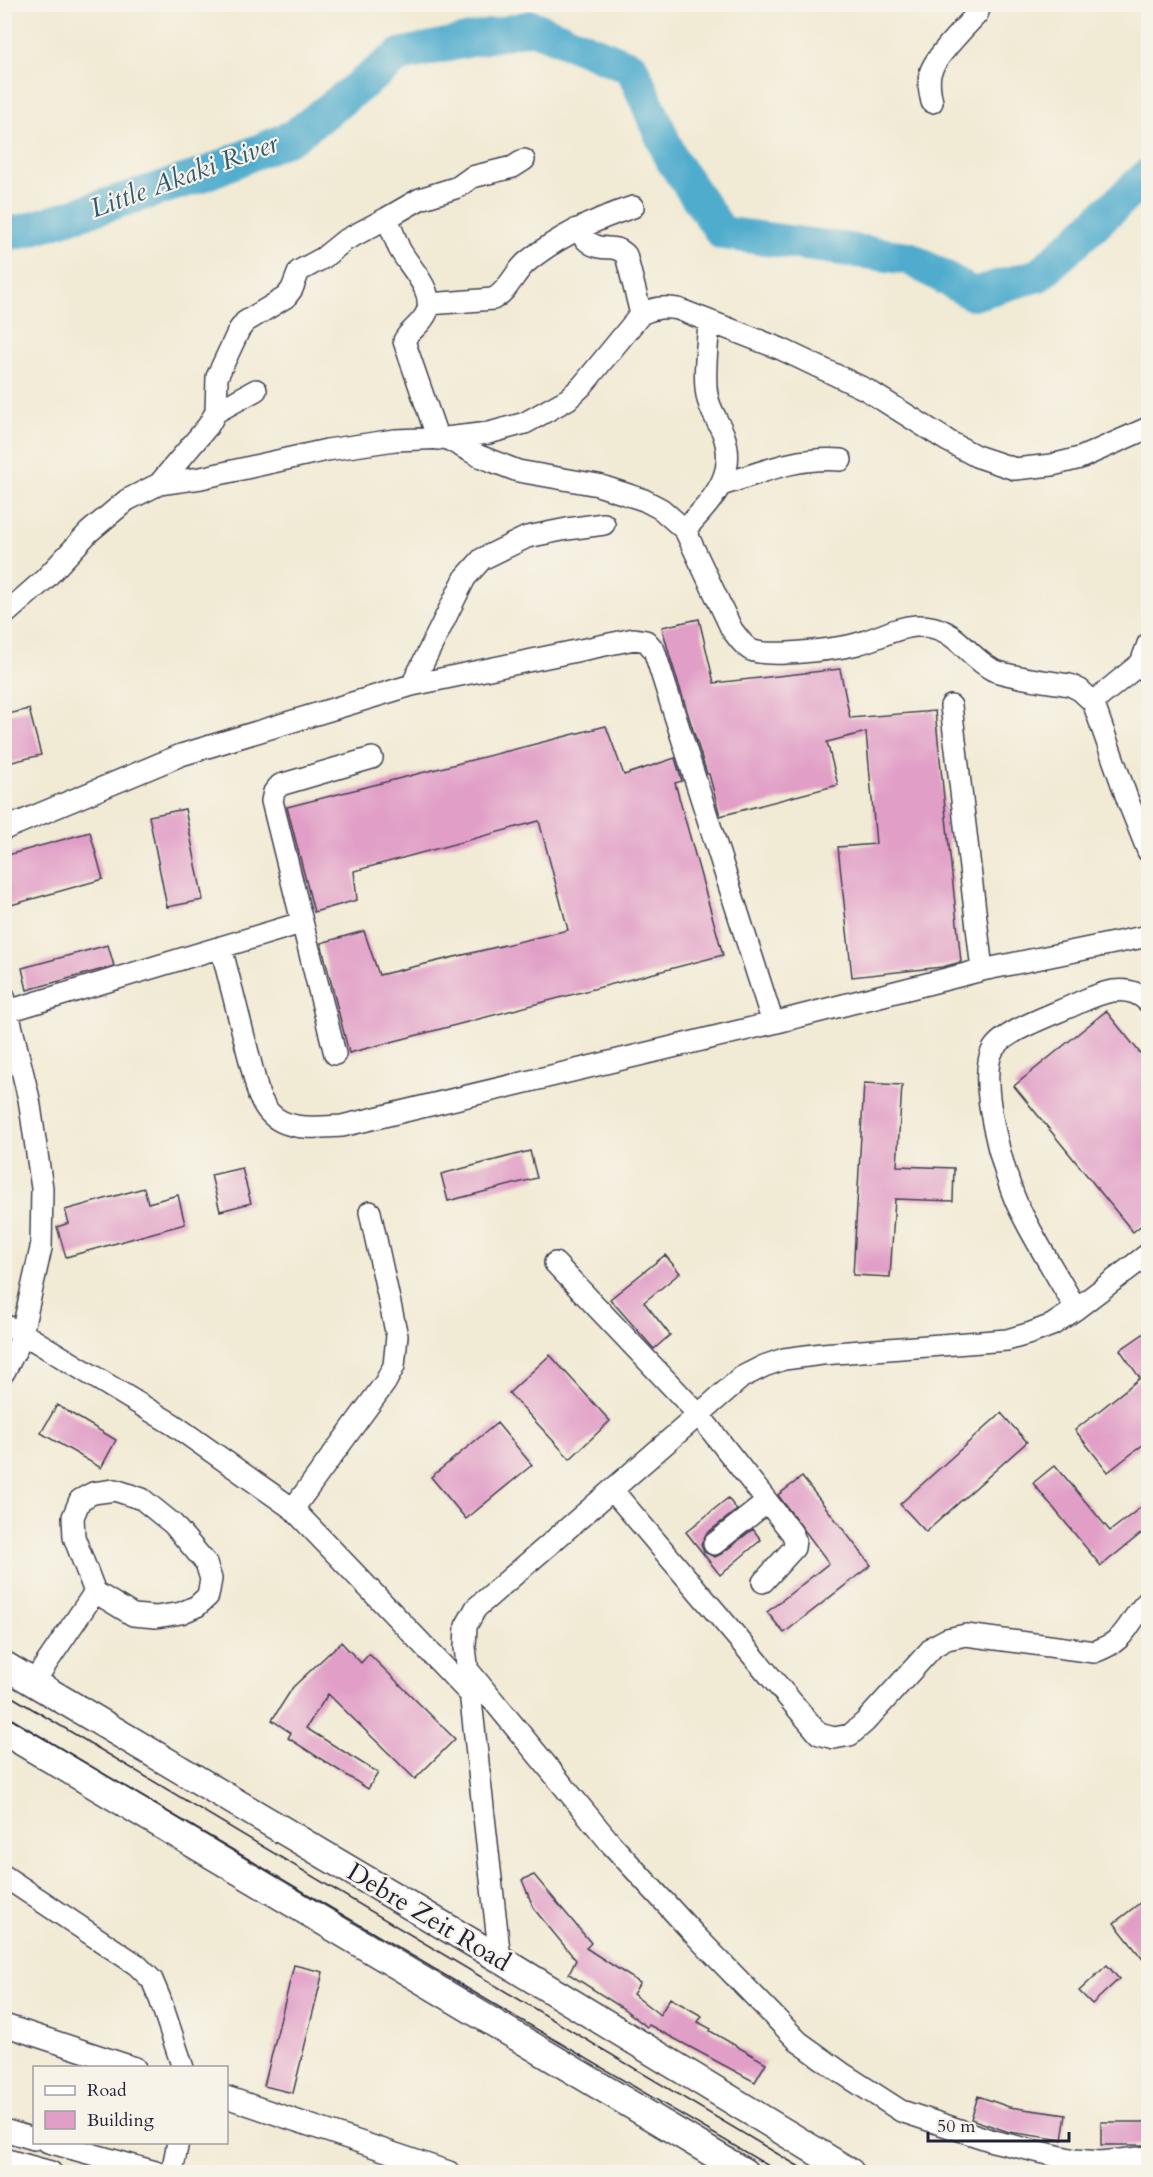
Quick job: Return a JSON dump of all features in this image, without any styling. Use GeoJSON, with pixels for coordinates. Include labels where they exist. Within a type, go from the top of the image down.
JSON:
{"type":"FeatureCollection","features":[{"type":"Feature","properties":{"kind":"main road","name":"Debre Zeit Road"},"geometry":{"type":"LineString","coordinates":[[4,1665],[500,1959],[850,2172]]}},
{"type":"Feature","properties":{"kind":"main road"},"geometry":{"type":"LineString","coordinates":[[4,1731],[744,2172]]}},
{"type":"Feature","properties":{"kind":"street"},"geometry":{"type":"LineString","coordinates":[[932,102],[929,84],[931,71],[976,14],[981,4]]}},
{"type":"Feature","properties":{"kind":"street"},"geometry":{"type":"LineString","coordinates":[[159,484],[208,426],[216,412],[218,377],[239,330],[245,322],[286,297],[299,271],[323,258],[344,241],[420,199],[458,187],[472,177],[513,168],[524,160]]}},
{"type":"Feature","properties":{"kind":"street"},"geometry":{"type":"LineString","coordinates":[[429,304],[493,299],[499,296],[527,262],[577,229],[604,216],[633,207]]}},
{"type":"Feature","properties":{"kind":"street"},"geometry":{"type":"LineString","coordinates":[[387,218],[399,248],[422,284],[429,304],[426,314],[416,329],[406,336],[404,341],[442,438],[518,471],[598,485],[645,500],[661,509],[685,530],[732,630],[752,651],[766,653],[844,647],[898,629],[931,626],[953,636],[995,671],[1070,685],[1080,690],[1093,702],[1128,801],[1149,851]]}},
{"type":"Feature","properties":{"kind":"street"},"geometry":{"type":"LineString","coordinates":[[577,229],[592,245],[616,248],[622,250],[626,255],[641,314]]}},
{"type":"Feature","properties":{"kind":"street"},"geometry":{"type":"LineString","coordinates":[[4,615],[45,579],[89,532],[128,500],[159,484],[201,478],[327,450],[394,440],[489,433],[525,423],[568,399],[582,386],[641,314],[666,306],[781,349],[867,390],[976,456],[1015,469],[1052,465],[1080,458],[1149,428]]}},
{"type":"Feature","properties":{"kind":"street"},"geometry":{"type":"LineString","coordinates":[[685,530],[722,485],[727,469],[726,441],[710,407],[706,390],[709,321]]}},
{"type":"Feature","properties":{"kind":"street"},"geometry":{"type":"LineString","coordinates":[[216,412],[256,390]]}},
{"type":"Feature","properties":{"kind":"street"},"geometry":{"type":"LineString","coordinates":[[722,485],[787,463],[804,460],[841,460]]}},
{"type":"Feature","properties":{"kind":"street"},"geometry":{"type":"LineString","coordinates":[[412,685],[465,578],[482,559],[527,537],[567,528],[604,524]]}},
{"type":"Feature","properties":{"kind":"street"},"geometry":{"type":"LineString","coordinates":[[4,829],[181,755],[412,685],[634,639],[646,641],[654,650],[773,1023]]}},
{"type":"Feature","properties":{"kind":"street"},"geometry":{"type":"LineString","coordinates":[[1093,702],[1141,663],[1149,644]]}},
{"type":"Feature","properties":{"kind":"street"},"geometry":{"type":"LineString","coordinates":[[951,706],[982,970]]}},
{"type":"Feature","properties":{"kind":"street"},"geometry":{"type":"LineString","coordinates":[[335,1054],[272,801],[274,792],[280,785],[372,758]]}},
{"type":"Feature","properties":{"kind":"street"},"geometry":{"type":"LineString","coordinates":[[4,1371],[20,1342],[13,1329],[41,1248],[42,1188],[29,1099],[6,1000],[221,947],[301,923]]}},
{"type":"Feature","properties":{"kind":"street"},"geometry":{"type":"LineString","coordinates":[[221,947],[259,1096],[269,1113],[284,1123],[309,1127],[342,1126],[773,1023],[982,970],[1149,936]]}},
{"type":"Feature","properties":{"kind":"street"},"geometry":{"type":"LineString","coordinates":[[1076,1309],[1018,1205],[1002,1160],[987,1087],[987,1065],[993,1049],[1005,1036],[1097,994],[1129,990],[1149,1002]]}},
{"type":"Feature","properties":{"kind":"street"},"geometry":{"type":"LineString","coordinates":[[293,1509],[385,1383],[394,1366],[397,1336],[370,1212]]}},
{"type":"Feature","properties":{"kind":"street"},"geometry":{"type":"LineString","coordinates":[[500,1959],[465,1647],[466,1626],[476,1608],[742,1377],[784,1359],[1007,1340],[1052,1326],[1149,1254]]}},
{"type":"Feature","properties":{"kind":"street"},"geometry":{"type":"LineString","coordinates":[[555,1263],[699,1415],[792,1533],[795,1540],[794,1548],[763,1582]]}},
{"type":"Feature","properties":{"kind":"street"},"geometry":{"type":"LineString","coordinates":[[13,1329],[174,1425],[293,1509],[470,1694]]}},
{"type":"Feature","properties":{"kind":"street"},"geometry":{"type":"LineString","coordinates":[[115,1490],[142,1499],[173,1524],[206,1563],[211,1579],[208,1596],[197,1606],[181,1613],[156,1617],[133,1615],[95,1592],[74,1537],[73,1517],[80,1500],[93,1493],[115,1490]]}},
{"type":"Feature","properties":{"kind":"street"},"geometry":{"type":"LineString","coordinates":[[613,1491],[819,1734],[834,1738],[850,1735],[865,1722],[934,1646],[947,1639],[966,1635],[1094,1652],[1122,1637],[1149,1601]]}},
{"type":"Feature","properties":{"kind":"street"},"geometry":{"type":"LineString","coordinates":[[714,1544],[767,1502]]}},
{"type":"Feature","properties":{"kind":"street"},"geometry":{"type":"LineString","coordinates":[[33,1683],[95,1592]]}},
{"type":"Feature","properties":{"kind":"street"},"geometry":{"type":"LineString","coordinates":[[467,1670],[612,1845],[776,2019],[808,2048],[885,2102],[916,2117],[993,2140],[1074,2160],[1101,2162],[1123,2167],[1149,2157]]}},
{"type":"Feature","properties":{"kind":"street"},"geometry":{"type":"LineString","coordinates":[[4,1876],[137,1965],[152,1980],[183,2066]]}},
{"type":"Feature","properties":{"kind":"street"},"geometry":{"type":"LineString","coordinates":[[4,2025],[132,2066]]}},
{"type":"Feature","properties":{"kind":"street"},"geometry":{"type":"LineString","coordinates":[[228,2098],[449,2172]]}},
{"type":"Feature","properties":{"kind":"street"},"geometry":{"type":"LineString","coordinates":[[4,2130],[33,2139]]}},
{"type":"Feature","properties":{"kind":"street"},"geometry":{"type":"LineString","coordinates":[[55,2144],[156,2172]]}},
{"type":"Feature","properties":{"kind":"street"},"geometry":{"type":"LineString","coordinates":[[172,2172],[178,2144]]}},
{"type":"Feature","properties":{"kind":"street"},"geometry":{"type":"LineString","coordinates":[[4,2159],[51,2172]]}},
{"type":"Feature","properties":{"kind":"building"},"geometry":{"type":"Polygon","coordinates":[[[699,619],[714,683],[840,669],[850,718],[935,711],[961,962],[942,967],[852,977],[838,847],[876,844],[866,732],[827,742],[838,785],[720,816],[709,774],[707,774],[662,627],[699,619]]]}},
{"type":"Feature","properties":{"kind":"building"},"geometry":{"type":"Polygon","coordinates":[[[29,709],[41,755],[4,764],[4,715],[29,709]]]}},
{"type":"Feature","properties":{"kind":"building"},"geometry":{"type":"Polygon","coordinates":[[[606,726],[624,775],[675,758],[682,781],[675,783],[723,955],[349,1053],[321,943],[364,931],[379,975],[568,930],[539,821],[354,871],[357,900],[314,912],[287,807],[606,726]]]}},
{"type":"Feature","properties":{"kind":"building"},"geometry":{"type":"Polygon","coordinates":[[[185,809],[203,900],[167,907],[149,816],[185,809]]]}},
{"type":"Feature","properties":{"kind":"building"},"geometry":{"type":"Polygon","coordinates":[[[90,832],[103,879],[4,907],[4,856],[90,832]]]}},
{"type":"Feature","properties":{"kind":"building"},"geometry":{"type":"Polygon","coordinates":[[[108,945],[114,966],[27,990],[22,968],[108,945]]]}},
{"type":"Feature","properties":{"kind":"building"},"geometry":{"type":"Polygon","coordinates":[[[1106,1011],[1149,1064],[1149,1219],[1133,1232],[1014,1086],[1106,1011]]]}},
{"type":"Feature","properties":{"kind":"building"},"geometry":{"type":"Polygon","coordinates":[[[864,1083],[902,1085],[897,1166],[954,1168],[953,1201],[895,1199],[890,1277],[853,1275],[864,1083]]]}},
{"type":"Feature","properties":{"kind":"building"},"geometry":{"type":"Polygon","coordinates":[[[530,1151],[537,1178],[448,1201],[441,1174],[530,1151]]]}},
{"type":"Feature","properties":{"kind":"building"},"geometry":{"type":"Polygon","coordinates":[[[242,1168],[251,1203],[220,1211],[211,1175],[242,1168]]]}},
{"type":"Feature","properties":{"kind":"building"},"geometry":{"type":"Polygon","coordinates":[[[144,1188],[148,1203],[178,1195],[185,1224],[66,1257],[57,1227],[69,1223],[65,1210],[144,1188]]]}},
{"type":"Feature","properties":{"kind":"building"},"geometry":{"type":"Polygon","coordinates":[[[665,1255],[680,1273],[644,1302],[670,1335],[654,1349],[610,1299],[665,1255]]]}},
{"type":"Feature","properties":{"kind":"building"},"geometry":{"type":"Polygon","coordinates":[[[1149,1330],[1149,1440],[1108,1472],[1075,1430],[1140,1378],[1120,1350],[1149,1330]]]}},
{"type":"Feature","properties":{"kind":"building"},"geometry":{"type":"Polygon","coordinates":[[[550,1355],[610,1421],[570,1459],[509,1393],[550,1355]]]}},
{"type":"Feature","properties":{"kind":"building"},"geometry":{"type":"Polygon","coordinates":[[[57,1405],[116,1440],[101,1468],[41,1433],[57,1405]]]}},
{"type":"Feature","properties":{"kind":"building"},"geometry":{"type":"Polygon","coordinates":[[[1001,1413],[1027,1442],[926,1532],[900,1504],[1001,1413]]]}},
{"type":"Feature","properties":{"kind":"building"},"geometry":{"type":"Polygon","coordinates":[[[497,1423],[532,1465],[466,1519],[431,1477],[497,1423]]]}},
{"type":"Feature","properties":{"kind":"building"},"geometry":{"type":"Polygon","coordinates":[[[1055,1465],[1110,1531],[1149,1501],[1149,1527],[1101,1566],[1033,1483],[1055,1465]]]}},
{"type":"Feature","properties":{"kind":"building"},"geometry":{"type":"Polygon","coordinates":[[[802,1477],[871,1565],[784,1633],[767,1612],[829,1563],[778,1495],[802,1477]]]}},
{"type":"Feature","properties":{"kind":"building"},"geometry":{"type":"Polygon","coordinates":[[[728,1498],[737,1510],[706,1534],[701,1545],[704,1552],[715,1557],[753,1529],[761,1540],[720,1575],[686,1532],[728,1498]]]}},
{"type":"Feature","properties":{"kind":"building"},"geometry":{"type":"Polygon","coordinates":[[[341,1642],[361,1663],[369,1654],[455,1739],[415,1779],[328,1694],[306,1728],[378,1773],[368,1789],[288,1738],[291,1733],[272,1720],[293,1687],[341,1642]]]}},
{"type":"Feature","properties":{"kind":"building"},"geometry":{"type":"Polygon","coordinates":[[[534,1875],[591,1943],[586,1948],[640,1983],[633,1994],[660,2015],[670,1998],[702,2016],[698,2022],[711,2029],[710,2031],[766,2063],[755,2082],[649,2025],[647,2027],[624,2009],[569,1974],[576,1960],[534,1909],[522,1880],[534,1875]]]}},
{"type":"Feature","properties":{"kind":"building"},"geometry":{"type":"Polygon","coordinates":[[[1149,1896],[1149,1967],[1114,1923],[1149,1896]]]}},
{"type":"Feature","properties":{"kind":"building"},"geometry":{"type":"Polygon","coordinates":[[[294,1965],[323,1972],[293,2093],[264,2086],[294,1965]]]}},
{"type":"Feature","properties":{"kind":"building"},"geometry":{"type":"Polygon","coordinates":[[[1107,1965],[1119,1979],[1092,2004],[1079,1991],[1107,1965]]]}},
{"type":"Feature","properties":{"kind":"building"},"geometry":{"type":"Polygon","coordinates":[[[978,2096],[1009,2107],[1066,2115],[1062,2140],[1009,2132],[971,2119],[978,2096]]]}},
{"type":"Feature","properties":{"kind":"building"},"geometry":{"type":"Polygon","coordinates":[[[1101,2122],[1149,2122],[1149,2145],[1101,2145],[1101,2122]]]}},
{"type":"Feature","properties":{"kind":"waterway","name":"Little Akaki River"},"geometry":{"type":"LineString","coordinates":[[4,233],[20,232],[200,176],[294,136],[400,55],[532,27],[632,68],[672,160],[722,233],[909,258],[973,294],[1039,275],[1148,175]]}},
{"type":"Feature","properties":{"kind":"tram line"},"geometry":{"type":"LineString","coordinates":[[4,1692],[808,2172]]}},
{"type":"Feature","properties":{"kind":"tram line"},"geometry":{"type":"LineString","coordinates":[[4,1715],[779,2172]]}}]}
